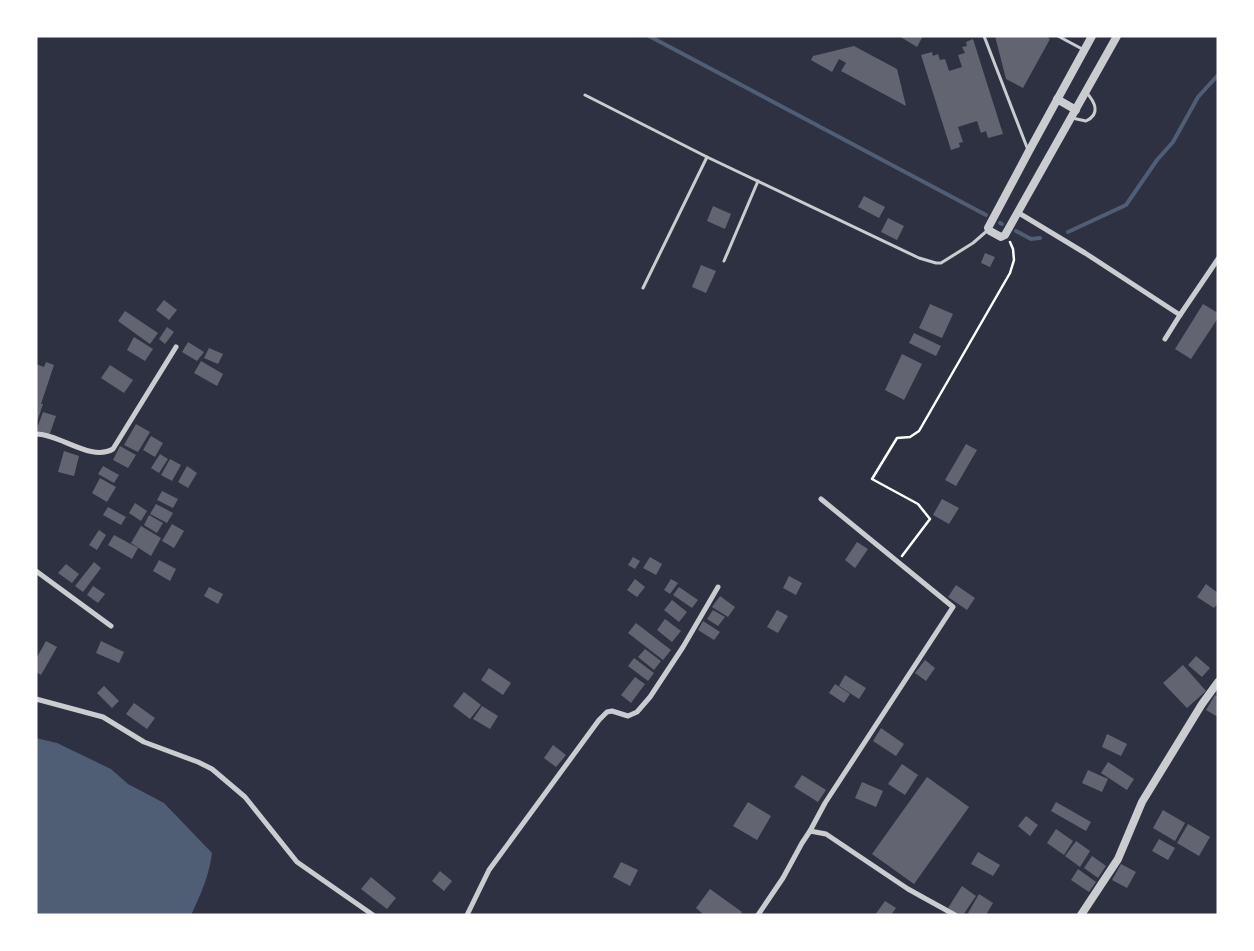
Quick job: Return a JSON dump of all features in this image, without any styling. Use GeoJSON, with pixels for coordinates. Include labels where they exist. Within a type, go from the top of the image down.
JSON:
{"type":"FeatureCollection","features":[{"type":"Feature","properties":{"kind":"street"},"geometry":{"type":"LineString","coordinates":[[1092,36],[1028,151],[989,230],[1001,237],[1005,235],[1117,36]]}},
{"type":"Feature","properties":{"kind":"street"},"geometry":{"type":"LineString","coordinates":[[1057,99],[1076,110]]}},
{"type":"Feature","properties":{"kind":"street"},"geometry":{"type":"LineString","coordinates":[[1017,212],[1085,253],[1180,315]]}},
{"type":"Feature","properties":{"kind":"street"},"geometry":{"type":"LineString","coordinates":[[1165,339],[1218,259]]}},
{"type":"Feature","properties":{"kind":"street"},"geometry":{"type":"LineString","coordinates":[[36,434],[53,437],[100,453],[113,449],[176,347]]}},
{"type":"Feature","properties":{"kind":"street"},"geometry":{"type":"LineString","coordinates":[[758,915],[783,878],[825,803],[953,607],[821,500]]}},
{"type":"Feature","properties":{"kind":"street"},"geometry":{"type":"LineString","coordinates":[[36,571],[111,626]]}},
{"type":"Feature","properties":{"kind":"street"},"geometry":{"type":"LineString","coordinates":[[467,915],[489,870],[599,720],[607,712],[612,711],[628,716],[637,712],[683,647],[718,587]]}},
{"type":"Feature","properties":{"kind":"street"},"geometry":{"type":"LineString","coordinates":[[1081,915],[1118,859],[1142,802],[1202,704],[1218,682]]}},
{"type":"Feature","properties":{"kind":"street"},"geometry":{"type":"LineString","coordinates":[[36,699],[103,717],[144,742],[198,762],[212,770],[245,797],[297,862],[373,915]]}},
{"type":"Feature","properties":{"kind":"street"},"geometry":{"type":"LineString","coordinates":[[810,831],[826,834],[908,889],[955,915]]}},
{"type":"Feature","properties":{"kind":"lane"},"geometry":{"type":"LineString","coordinates":[[984,36],[1028,151]]}},
{"type":"Feature","properties":{"kind":"lane"},"geometry":{"type":"LineString","coordinates":[[1058,36],[1084,50]]}},
{"type":"Feature","properties":{"kind":"lane"},"geometry":{"type":"LineString","coordinates":[[1072,118],[1086,121],[1093,116],[1096,106],[1086,92]]}},
{"type":"Feature","properties":{"kind":"lane"},"geometry":{"type":"LineString","coordinates":[[585,95],[708,157],[919,258],[936,263],[941,262],[973,243],[989,230]]}},
{"type":"Feature","properties":{"kind":"lane"},"geometry":{"type":"LineString","coordinates":[[643,288],[708,157]]}},
{"type":"Feature","properties":{"kind":"lane"},"geometry":{"type":"LineString","coordinates":[[724,261],[758,181]]}},
{"type":"Feature","properties":{"kind":"path"},"geometry":{"type":"LineString","coordinates":[[897,562],[930,519],[918,504],[872,480],[897,438],[910,437],[920,431],[1010,273],[1014,260],[1014,249],[1005,235]]}},
{"type":"Feature","properties":{"kind":"water"},"geometry":{"type":"Polygon","coordinates":[[[36,738],[57,743],[111,769],[128,784],[164,803],[212,853],[204,885],[191,915],[36,915],[36,738]]]}},
{"type":"Feature","properties":{"kind":"building"},"geometry":{"type":"Polygon","coordinates":[[[899,36],[923,36],[917,47],[899,36]]]}},
{"type":"Feature","properties":{"kind":"building"},"geometry":{"type":"Polygon","coordinates":[[[995,36],[1045,36],[1050,39],[1023,88],[1006,79],[995,36]]]}},
{"type":"Feature","properties":{"kind":"building"},"geometry":{"type":"Polygon","coordinates":[[[973,39],[1003,134],[988,138],[986,131],[981,133],[977,121],[958,127],[963,142],[959,143],[960,147],[951,150],[921,55],[932,52],[933,56],[938,54],[940,60],[945,59],[949,71],[962,67],[958,55],[965,53],[962,47],[967,46],[966,42],[973,39]]]}},
{"type":"Feature","properties":{"kind":"building"},"geometry":{"type":"Polygon","coordinates":[[[854,46],[897,69],[906,106],[841,71],[846,63],[839,59],[832,72],[811,60],[813,56],[854,46]]]}},
{"type":"Feature","properties":{"kind":"building"},"geometry":{"type":"Polygon","coordinates":[[[864,196],[885,207],[879,218],[858,207],[864,196]]]}},
{"type":"Feature","properties":{"kind":"building"},"geometry":{"type":"Polygon","coordinates":[[[713,206],[731,214],[725,229],[707,221],[713,206]]]}},
{"type":"Feature","properties":{"kind":"building"},"geometry":{"type":"Polygon","coordinates":[[[888,218],[904,226],[897,240],[881,232],[888,218]]]}},
{"type":"Feature","properties":{"kind":"building"},"geometry":{"type":"Polygon","coordinates":[[[985,253],[995,257],[990,267],[981,263],[985,253]]]}},
{"type":"Feature","properties":{"kind":"building"},"geometry":{"type":"Polygon","coordinates":[[[701,265],[716,271],[706,293],[692,287],[701,265]]]}},
{"type":"Feature","properties":{"kind":"building"},"geometry":{"type":"Polygon","coordinates":[[[164,300],[177,310],[169,320],[156,310],[164,300]]]}},
{"type":"Feature","properties":{"kind":"building"},"geometry":{"type":"Polygon","coordinates":[[[930,304],[953,314],[942,338],[919,328],[930,304]]]}},
{"type":"Feature","properties":{"kind":"building"},"geometry":{"type":"Polygon","coordinates":[[[1203,304],[1218,313],[1218,318],[1191,359],[1175,349],[1203,304]]]}},
{"type":"Feature","properties":{"kind":"building"},"geometry":{"type":"Polygon","coordinates":[[[125,311],[158,333],[150,344],[118,321],[125,311]]]}},
{"type":"Feature","properties":{"kind":"building"},"geometry":{"type":"Polygon","coordinates":[[[167,327],[174,332],[165,344],[159,339],[167,327]]]}},
{"type":"Feature","properties":{"kind":"building"},"geometry":{"type":"Polygon","coordinates":[[[914,333],[941,346],[936,356],[909,343],[914,333]]]}},
{"type":"Feature","properties":{"kind":"building"},"geometry":{"type":"Polygon","coordinates":[[[134,337],[153,349],[145,361],[127,350],[134,337]]]}},
{"type":"Feature","properties":{"kind":"building"},"geometry":{"type":"Polygon","coordinates":[[[188,342],[204,352],[197,361],[182,352],[188,342]]]}},
{"type":"Feature","properties":{"kind":"building"},"geometry":{"type":"Polygon","coordinates":[[[209,348],[223,354],[218,364],[204,358],[209,348]]]}},
{"type":"Feature","properties":{"kind":"building"},"geometry":{"type":"Polygon","coordinates":[[[902,354],[922,364],[904,400],[885,390],[902,354]]]}},
{"type":"Feature","properties":{"kind":"building"},"geometry":{"type":"Polygon","coordinates":[[[201,361],[223,374],[217,386],[194,373],[201,361]]]}},
{"type":"Feature","properties":{"kind":"building"},"geometry":{"type":"Polygon","coordinates":[[[46,362],[54,365],[37,422],[36,364],[44,367],[46,362]]]}},
{"type":"Feature","properties":{"kind":"building"},"geometry":{"type":"Polygon","coordinates":[[[110,365],[133,380],[124,393],[101,378],[110,365]]]}},
{"type":"Feature","properties":{"kind":"building"},"geometry":{"type":"Polygon","coordinates":[[[43,412],[56,416],[49,436],[36,431],[43,412]]]}},
{"type":"Feature","properties":{"kind":"building"},"geometry":{"type":"Polygon","coordinates":[[[136,424],[150,432],[138,452],[124,445],[136,424]]]}},
{"type":"Feature","properties":{"kind":"building"},"geometry":{"type":"Polygon","coordinates":[[[151,436],[163,443],[155,457],[143,450],[151,436]]]}},
{"type":"Feature","properties":{"kind":"building"},"geometry":{"type":"Polygon","coordinates":[[[966,444],[977,450],[956,486],[945,480],[966,444]]]}},
{"type":"Feature","properties":{"kind":"building"},"geometry":{"type":"Polygon","coordinates":[[[120,446],[136,455],[128,468],[113,460],[120,446]]]}},
{"type":"Feature","properties":{"kind":"building"},"geometry":{"type":"Polygon","coordinates":[[[64,451],[79,456],[74,476],[58,472],[64,451]]]}},
{"type":"Feature","properties":{"kind":"building"},"geometry":{"type":"Polygon","coordinates":[[[160,454],[168,459],[159,473],[151,468],[160,454]]]}},
{"type":"Feature","properties":{"kind":"building"},"geometry":{"type":"Polygon","coordinates":[[[170,459],[181,465],[172,481],[161,475],[170,459]]]}},
{"type":"Feature","properties":{"kind":"building"},"geometry":{"type":"Polygon","coordinates":[[[103,466],[119,475],[114,483],[98,474],[103,466]]]}},
{"type":"Feature","properties":{"kind":"building"},"geometry":{"type":"Polygon","coordinates":[[[187,466],[197,473],[188,488],[178,482],[187,466]]]}},
{"type":"Feature","properties":{"kind":"building"},"geometry":{"type":"Polygon","coordinates":[[[100,478],[116,487],[107,502],[92,493],[100,478]]]}},
{"type":"Feature","properties":{"kind":"building"},"geometry":{"type":"Polygon","coordinates":[[[162,491],[178,499],[173,508],[157,500],[162,491]]]}},
{"type":"Feature","properties":{"kind":"building"},"geometry":{"type":"Polygon","coordinates":[[[942,499],[959,508],[949,524],[933,515],[942,499]]]}},
{"type":"Feature","properties":{"kind":"building"},"geometry":{"type":"Polygon","coordinates":[[[135,503],[147,511],[141,521],[129,513],[135,503]]]}},
{"type":"Feature","properties":{"kind":"building"},"geometry":{"type":"Polygon","coordinates":[[[156,504],[173,513],[167,523],[150,514],[156,504]]]}},
{"type":"Feature","properties":{"kind":"building"},"geometry":{"type":"Polygon","coordinates":[[[108,507],[126,517],[121,525],[103,515],[108,507]]]}},
{"type":"Feature","properties":{"kind":"building"},"geometry":{"type":"Polygon","coordinates":[[[149,515],[163,523],[157,533],[144,525],[149,515]]]}},
{"type":"Feature","properties":{"kind":"building"},"geometry":{"type":"Polygon","coordinates":[[[172,524],[184,531],[174,548],[162,541],[172,524]]]}},
{"type":"Feature","properties":{"kind":"building"},"geometry":{"type":"Polygon","coordinates":[[[141,526],[161,538],[151,556],[131,543],[141,526]]]}},
{"type":"Feature","properties":{"kind":"building"},"geometry":{"type":"Polygon","coordinates":[[[99,530],[106,535],[97,550],[89,545],[99,530]]]}},
{"type":"Feature","properties":{"kind":"building"},"geometry":{"type":"Polygon","coordinates":[[[114,535],[138,548],[132,559],[108,545],[114,535]]]}},
{"type":"Feature","properties":{"kind":"building"},"geometry":{"type":"Polygon","coordinates":[[[857,542],[868,549],[855,568],[845,560],[857,542]]]}},
{"type":"Feature","properties":{"kind":"building"},"geometry":{"type":"Polygon","coordinates":[[[633,557],[640,561],[635,569],[628,565],[633,557]]]}},
{"type":"Feature","properties":{"kind":"building"},"geometry":{"type":"Polygon","coordinates":[[[650,557],[662,564],[656,575],[643,568],[650,557]]]}},
{"type":"Feature","properties":{"kind":"building"},"geometry":{"type":"Polygon","coordinates":[[[159,560],[176,569],[170,581],[153,571],[159,560]]]}},
{"type":"Feature","properties":{"kind":"building"},"geometry":{"type":"Polygon","coordinates":[[[94,562],[101,568],[83,592],[75,586],[94,562]]]}},
{"type":"Feature","properties":{"kind":"building"},"geometry":{"type":"Polygon","coordinates":[[[66,564],[79,574],[72,583],[58,573],[66,564]]]}},
{"type":"Feature","properties":{"kind":"building"},"geometry":{"type":"Polygon","coordinates":[[[789,576],[802,583],[796,595],[783,588],[789,576]]]}},
{"type":"Feature","properties":{"kind":"building"},"geometry":{"type":"Polygon","coordinates":[[[635,579],[645,587],[637,597],[627,590],[635,579]]]}},
{"type":"Feature","properties":{"kind":"building"},"geometry":{"type":"Polygon","coordinates":[[[671,579],[678,583],[670,594],[664,590],[671,579]]]}},
{"type":"Feature","properties":{"kind":"building"},"geometry":{"type":"Polygon","coordinates":[[[1206,584],[1218,593],[1218,603],[1214,608],[1197,597],[1206,584]]]}},
{"type":"Feature","properties":{"kind":"building"},"geometry":{"type":"Polygon","coordinates":[[[956,585],[975,598],[967,610],[948,597],[956,585]]]}},
{"type":"Feature","properties":{"kind":"building"},"geometry":{"type":"Polygon","coordinates":[[[93,586],[105,594],[98,603],[87,595],[93,586]]]}},
{"type":"Feature","properties":{"kind":"building"},"geometry":{"type":"Polygon","coordinates":[[[209,587],[223,594],[218,604],[204,596],[209,587]]]}},
{"type":"Feature","properties":{"kind":"building"},"geometry":{"type":"Polygon","coordinates":[[[679,587],[698,600],[692,608],[673,595],[679,587]]]}},
{"type":"Feature","properties":{"kind":"building"},"geometry":{"type":"Polygon","coordinates":[[[720,596],[735,607],[728,617],[712,607],[720,596]]]}},
{"type":"Feature","properties":{"kind":"building"},"geometry":{"type":"Polygon","coordinates":[[[672,600],[687,612],[679,622],[664,610],[672,600]]]}},
{"type":"Feature","properties":{"kind":"building"},"geometry":{"type":"Polygon","coordinates":[[[713,610],[725,617],[718,626],[707,619],[713,610]]]}},
{"type":"Feature","properties":{"kind":"building"},"geometry":{"type":"Polygon","coordinates":[[[777,610],[788,616],[778,633],[767,627],[777,610]]]}},
{"type":"Feature","properties":{"kind":"building"},"geometry":{"type":"Polygon","coordinates":[[[665,619],[681,631],[672,642],[657,630],[665,619]]]}},
{"type":"Feature","properties":{"kind":"building"},"geometry":{"type":"Polygon","coordinates":[[[703,621],[720,632],[714,640],[698,630],[703,621]]]}},
{"type":"Feature","properties":{"kind":"building"},"geometry":{"type":"Polygon","coordinates":[[[636,623],[671,650],[663,660],[628,633],[636,623]]]}},
{"type":"Feature","properties":{"kind":"building"},"geometry":{"type":"Polygon","coordinates":[[[46,641],[57,647],[41,675],[36,672],[36,659],[46,641]]]}},
{"type":"Feature","properties":{"kind":"building"},"geometry":{"type":"Polygon","coordinates":[[[101,641],[124,652],[119,663],[96,653],[101,641]]]}},
{"type":"Feature","properties":{"kind":"building"},"geometry":{"type":"Polygon","coordinates":[[[645,649],[661,661],[654,670],[638,657],[645,649]]]}},
{"type":"Feature","properties":{"kind":"building"},"geometry":{"type":"Polygon","coordinates":[[[1196,656],[1210,668],[1202,677],[1188,665],[1196,656]]]}},
{"type":"Feature","properties":{"kind":"building"},"geometry":{"type":"Polygon","coordinates":[[[634,658],[654,673],[648,681],[628,666],[634,658]]]}},
{"type":"Feature","properties":{"kind":"building"},"geometry":{"type":"Polygon","coordinates":[[[925,660],[935,668],[926,681],[915,673],[925,660]]]}},
{"type":"Feature","properties":{"kind":"building"},"geometry":{"type":"Polygon","coordinates":[[[1183,665],[1206,691],[1187,708],[1163,683],[1183,665]]]}},
{"type":"Feature","properties":{"kind":"building"},"geometry":{"type":"Polygon","coordinates":[[[489,668],[511,683],[503,695],[481,680],[489,668]]]}},
{"type":"Feature","properties":{"kind":"building"},"geometry":{"type":"Polygon","coordinates":[[[845,675],[866,688],[859,699],[839,686],[845,675]]]}},
{"type":"Feature","properties":{"kind":"building"},"geometry":{"type":"Polygon","coordinates":[[[635,677],[645,684],[631,703],[621,695],[635,677]]]}},
{"type":"Feature","properties":{"kind":"building"},"geometry":{"type":"Polygon","coordinates":[[[835,684],[850,694],[844,703],[829,693],[835,684]]]}},
{"type":"Feature","properties":{"kind":"building"},"geometry":{"type":"Polygon","coordinates":[[[104,686],[119,701],[112,708],[97,693],[104,686]]]}},
{"type":"Feature","properties":{"kind":"building"},"geometry":{"type":"Polygon","coordinates":[[[464,692],[481,705],[470,719],[453,706],[464,692]]]}},
{"type":"Feature","properties":{"kind":"building"},"geometry":{"type":"Polygon","coordinates":[[[1215,695],[1218,697],[1218,717],[1206,710],[1215,695]]]}},
{"type":"Feature","properties":{"kind":"building"},"geometry":{"type":"Polygon","coordinates":[[[134,703],[155,718],[147,729],[126,714],[134,703]]]}},
{"type":"Feature","properties":{"kind":"building"},"geometry":{"type":"Polygon","coordinates":[[[482,706],[498,716],[490,729],[473,719],[482,706]]]}},
{"type":"Feature","properties":{"kind":"building"},"geometry":{"type":"Polygon","coordinates":[[[881,728],[904,744],[896,756],[873,741],[881,728]]]}},
{"type":"Feature","properties":{"kind":"building"},"geometry":{"type":"Polygon","coordinates":[[[1107,734],[1127,744],[1121,756],[1102,747],[1107,734]]]}},
{"type":"Feature","properties":{"kind":"building"},"geometry":{"type":"Polygon","coordinates":[[[553,745],[566,755],[556,767],[544,758],[553,745]]]}},
{"type":"Feature","properties":{"kind":"building"},"geometry":{"type":"Polygon","coordinates":[[[1108,762],[1134,779],[1127,790],[1101,773],[1108,762]]]}},
{"type":"Feature","properties":{"kind":"building"},"geometry":{"type":"Polygon","coordinates":[[[902,764],[918,775],[905,795],[888,784],[902,764]]]}},
{"type":"Feature","properties":{"kind":"building"},"geometry":{"type":"Polygon","coordinates":[[[1088,770],[1108,779],[1102,792],[1082,783],[1088,770]]]}},
{"type":"Feature","properties":{"kind":"building"},"geometry":{"type":"Polygon","coordinates":[[[802,775],[826,790],[818,802],[794,787],[802,775]]]}},
{"type":"Feature","properties":{"kind":"building"},"geometry":{"type":"Polygon","coordinates":[[[927,777],[969,807],[914,884],[872,854],[927,777]]]}},
{"type":"Feature","properties":{"kind":"building"},"geometry":{"type":"Polygon","coordinates":[[[862,782],[883,791],[876,807],[855,798],[862,782]]]}},
{"type":"Feature","properties":{"kind":"building"},"geometry":{"type":"Polygon","coordinates":[[[748,802],[771,816],[757,840],[733,826],[748,802]]]}},
{"type":"Feature","properties":{"kind":"building"},"geometry":{"type":"Polygon","coordinates":[[[1056,802],[1091,822],[1086,831],[1051,811],[1056,802]]]}},
{"type":"Feature","properties":{"kind":"building"},"geometry":{"type":"Polygon","coordinates":[[[1163,810],[1185,823],[1175,841],[1153,828],[1163,810]]]}},
{"type":"Feature","properties":{"kind":"building"},"geometry":{"type":"Polygon","coordinates":[[[1026,816],[1038,825],[1030,836],[1018,826],[1026,816]]]}},
{"type":"Feature","properties":{"kind":"building"},"geometry":{"type":"Polygon","coordinates":[[[1188,824],[1210,837],[1199,856],[1177,843],[1188,824]]]}},
{"type":"Feature","properties":{"kind":"building"},"geometry":{"type":"Polygon","coordinates":[[[1056,829],[1073,841],[1064,855],[1047,843],[1056,829]]]}},
{"type":"Feature","properties":{"kind":"building"},"geometry":{"type":"Polygon","coordinates":[[[1159,839],[1175,848],[1168,860],[1152,851],[1159,839]]]}},
{"type":"Feature","properties":{"kind":"building"},"geometry":{"type":"Polygon","coordinates":[[[1076,841],[1090,851],[1080,867],[1065,856],[1076,841]]]}},
{"type":"Feature","properties":{"kind":"building"},"geometry":{"type":"Polygon","coordinates":[[[978,852],[1000,865],[993,876],[971,864],[978,852]]]}},
{"type":"Feature","properties":{"kind":"building"},"geometry":{"type":"Polygon","coordinates":[[[1092,856],[1106,866],[1098,878],[1084,868],[1092,856]]]}},
{"type":"Feature","properties":{"kind":"building"},"geometry":{"type":"Polygon","coordinates":[[[621,862],[638,870],[630,886],[613,877],[621,862]]]}},
{"type":"Feature","properties":{"kind":"building"},"geometry":{"type":"Polygon","coordinates":[[[1121,864],[1136,872],[1127,888],[1112,880],[1121,864]]]}},
{"type":"Feature","properties":{"kind":"building"},"geometry":{"type":"Polygon","coordinates":[[[1078,869],[1096,882],[1089,892],[1071,880],[1078,869]]]}},
{"type":"Feature","properties":{"kind":"building"},"geometry":{"type":"Polygon","coordinates":[[[440,871],[452,881],[444,891],[432,881],[440,871]]]}},
{"type":"Feature","properties":{"kind":"building"},"geometry":{"type":"Polygon","coordinates":[[[371,877],[396,898],[387,909],[361,889],[371,877]]]}},
{"type":"Feature","properties":{"kind":"building"},"geometry":{"type":"Polygon","coordinates":[[[962,886],[976,896],[963,915],[958,915],[948,908],[962,886]]]}},
{"type":"Feature","properties":{"kind":"building"},"geometry":{"type":"Polygon","coordinates":[[[710,889],[742,912],[740,915],[704,915],[696,908],[710,889]]]}},
{"type":"Feature","properties":{"kind":"building"},"geometry":{"type":"Polygon","coordinates":[[[979,894],[993,903],[986,915],[971,915],[968,913],[979,894]]]}},
{"type":"Feature","properties":{"kind":"building"},"geometry":{"type":"Polygon","coordinates":[[[885,901],[896,908],[891,915],[875,915],[885,901]]]}},
{"type":"Feature","properties":{"kind":"waterway"},"geometry":{"type":"LineString","coordinates":[[649,36],[986,215]]}},
{"type":"Feature","properties":{"kind":"waterway"},"geometry":{"type":"LineString","coordinates":[[1068,232],[1126,205],[1157,160],[1173,142],[1198,97],[1218,75]]}},
{"type":"Feature","properties":{"kind":"waterway"},"geometry":{"type":"LineString","coordinates":[[1016,231],[1031,239],[1040,238]]}}]}
